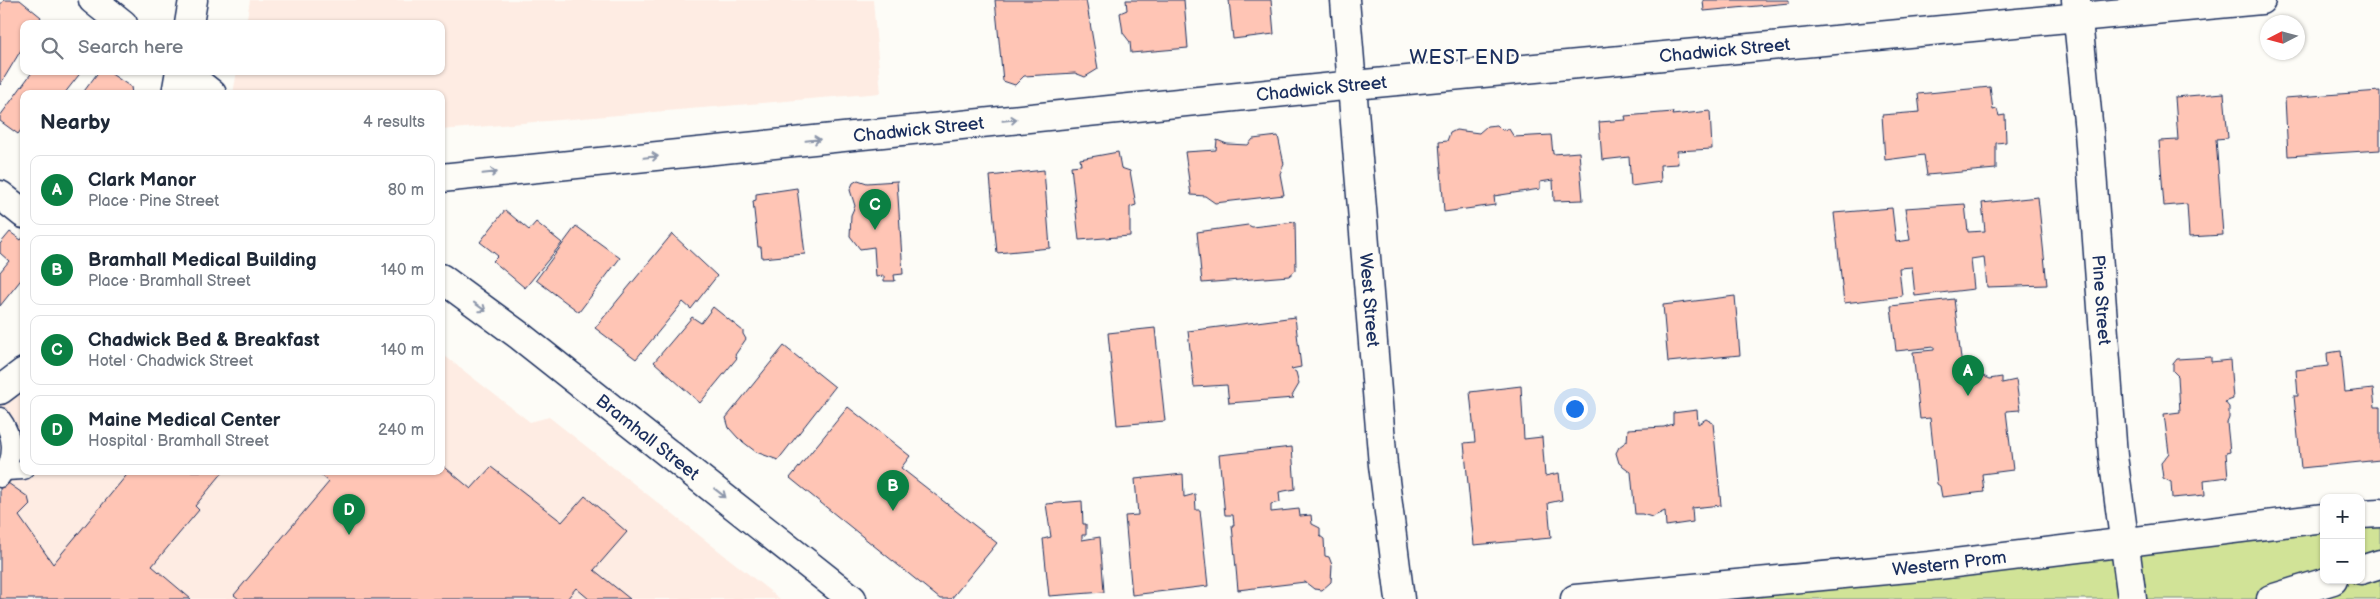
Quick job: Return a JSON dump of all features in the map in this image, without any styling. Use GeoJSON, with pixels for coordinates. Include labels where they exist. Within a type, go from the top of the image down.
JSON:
{"type":"FeatureCollection","features":[{"type":"Feature","properties":{"kind":"street"},"geometry":{"type":"LineString","coordinates":[[93,0],[118,20]]}},
{"type":"Feature","properties":{"kind":"street"},"geometry":{"type":"LineString","coordinates":[[190,20],[193,0]]}},
{"type":"Feature","properties":{"kind":"street","name":"West Street"},"geometry":{"type":"LineString","coordinates":[[1345,0],[1354,85],[1383,464],[1400,599]]}},
{"type":"Feature","properties":{"kind":"street","name":"Chadwick Street"},"geometry":{"type":"LineString","coordinates":[[445,178],[2076,9],[2261,0]]}},
{"type":"Feature","properties":{"kind":"street","name":"Pine Street"},"geometry":{"type":"LineString","coordinates":[[2076,9],[2089,132],[2113,456],[2132,599]]}},
{"type":"Feature","properties":{"kind":"street"},"geometry":{"type":"LineString","coordinates":[[177,90],[180,75]]}},
{"type":"Feature","properties":{"kind":"street"},"geometry":{"type":"LineString","coordinates":[[186,75],[207,90]]}},
{"type":"Feature","properties":{"kind":"street"},"geometry":{"type":"LineString","coordinates":[[0,195],[20,211]]}},
{"type":"Feature","properties":{"kind":"street","name":"Bramhall Street"},"geometry":{"type":"LineString","coordinates":[[445,281],[520,336],[852,599]]}},
{"type":"Feature","properties":{"kind":"street"},"geometry":{"type":"LineString","coordinates":[[0,390],[20,375]]}},
{"type":"Feature","properties":{"kind":"street"},"geometry":{"type":"LineString","coordinates":[[2365,514],[2380,513]]}},
{"type":"Feature","properties":{"kind":"street","name":"Western Prom"},"geometry":{"type":"LineString","coordinates":[[1575,599],[1930,566],[2320,519]]}},
{"type":"Feature","properties":{"kind":"street"},"geometry":{"type":"LineString","coordinates":[[2365,569],[2380,564]]}},
{"type":"Feature","properties":{"kind":"street"},"geometry":{"type":"LineString","coordinates":[[2271,599],[2320,584]]}},
{"type":"Feature","properties":{"kind":"lane"},"geometry":{"type":"LineString","coordinates":[[0,417],[6,425],[11,440],[11,456],[3,474]]}},
{"type":"Feature","properties":{"kind":"lane"},"geometry":{"type":"LineString","coordinates":[[3,474],[20,471]]}},
{"type":"Feature","properties":{"kind":"shaded area"},"geometry":{"type":"Polygon","coordinates":[[[250,0],[873,0],[881,93],[445,130],[445,90],[234,90],[236,75],[445,75],[445,20],[247,20],[250,0]]]}},
{"type":"Feature","properties":{"kind":"shaded area"},"geometry":{"type":"Polygon","coordinates":[[[445,356],[530,422],[549,417],[780,599],[0,599],[0,393],[20,390],[20,475],[445,475],[445,356]]]}},
{"type":"Feature","properties":{"kind":"green space"},"geometry":{"type":"Polygon","coordinates":[[[2380,513],[2380,599],[1562,599],[2320,518],[2320,584],[2365,584],[2365,514],[2380,513]]]}},
{"type":"Feature","properties":{"kind":"building"},"geometry":{"type":"Polygon","coordinates":[[[4,0],[20,0],[41,17],[39,20],[20,20],[20,52],[0,85],[0,5],[4,0]]]}},
{"type":"Feature","properties":{"kind":"building"},"geometry":{"type":"Polygon","coordinates":[[[995,0],[1086,0],[1098,69],[1085,77],[1075,73],[1024,76],[1015,85],[1003,81],[995,0]]]}},
{"type":"Feature","properties":{"kind":"building"},"geometry":{"type":"Polygon","coordinates":[[[1126,0],[1184,0],[1188,48],[1131,53],[1130,42],[1123,33],[1120,13],[1127,10],[1126,0]]]}},
{"type":"Feature","properties":{"kind":"building"},"geometry":{"type":"Polygon","coordinates":[[[1229,0],[1271,0],[1274,34],[1233,39],[1229,0]]]}},
{"type":"Feature","properties":{"kind":"building"},"geometry":{"type":"Polygon","coordinates":[[[1703,0],[1789,0],[1789,3],[1704,11],[1703,0]]]}},
{"type":"Feature","properties":{"kind":"building"},"geometry":{"type":"Polygon","coordinates":[[[30,75],[79,75],[67,90],[20,90],[20,131],[18,134],[0,121],[0,116],[30,75]]]}},
{"type":"Feature","properties":{"kind":"building"},"geometry":{"type":"Polygon","coordinates":[[[96,75],[113,75],[131,87],[131,90],[85,90],[96,75]]]}},
{"type":"Feature","properties":{"kind":"building"},"geometry":{"type":"Polygon","coordinates":[[[1990,87],[1993,110],[1997,109],[1999,116],[2005,115],[2006,142],[1996,143],[1996,169],[1927,175],[1924,155],[1885,160],[1882,115],[1920,112],[1918,94],[1990,87]]]}},
{"type":"Feature","properties":{"kind":"building"},"geometry":{"type":"Polygon","coordinates":[[[2380,91],[2380,150],[2288,156],[2285,98],[2380,91]]]}},
{"type":"Feature","properties":{"kind":"building"},"geometry":{"type":"Polygon","coordinates":[[[2224,93],[2228,138],[2216,139],[2223,235],[2189,237],[2187,204],[2164,206],[2159,141],[2178,140],[2175,97],[2224,93]]]}},
{"type":"Feature","properties":{"kind":"building"},"geometry":{"type":"Polygon","coordinates":[[[1710,111],[1712,149],[1677,151],[1678,164],[1660,165],[1661,182],[1631,186],[1629,157],[1602,160],[1599,122],[1626,120],[1625,116],[1673,112],[1672,115],[1710,111]]]}},
{"type":"Feature","properties":{"kind":"building"},"geometry":{"type":"Polygon","coordinates":[[[1497,125],[1502,130],[1509,129],[1514,137],[1551,135],[1553,154],[1579,152],[1583,200],[1554,201],[1553,180],[1540,182],[1540,189],[1494,196],[1495,205],[1444,212],[1439,142],[1447,141],[1450,133],[1456,130],[1479,133],[1487,126],[1497,125]]]}},
{"type":"Feature","properties":{"kind":"building"},"geometry":{"type":"Polygon","coordinates":[[[1278,136],[1284,164],[1280,174],[1284,195],[1215,203],[1205,196],[1191,195],[1185,152],[1216,150],[1217,140],[1227,144],[1248,145],[1253,139],[1278,136]]]}},
{"type":"Feature","properties":{"kind":"building"},"geometry":{"type":"Polygon","coordinates":[[[1118,152],[1121,168],[1130,171],[1136,205],[1130,207],[1130,236],[1079,240],[1071,166],[1081,165],[1080,159],[1118,152]]]}},
{"type":"Feature","properties":{"kind":"building"},"geometry":{"type":"Polygon","coordinates":[[[1044,170],[1050,248],[997,253],[990,176],[1044,170]]]}},
{"type":"Feature","properties":{"kind":"building"},"geometry":{"type":"Polygon","coordinates":[[[858,180],[867,183],[897,181],[903,274],[894,275],[895,281],[884,281],[884,276],[876,277],[874,247],[860,249],[850,236],[851,215],[855,206],[850,190],[853,183],[858,180]]]}},
{"type":"Feature","properties":{"kind":"building"},"geometry":{"type":"Polygon","coordinates":[[[797,188],[805,254],[762,258],[761,247],[758,247],[753,201],[756,200],[756,194],[797,188]]]}},
{"type":"Feature","properties":{"kind":"building"},"geometry":{"type":"Polygon","coordinates":[[[2038,197],[2047,285],[1987,287],[1984,257],[1971,259],[1974,289],[1915,296],[1912,267],[1899,268],[1902,296],[1844,303],[1834,213],[1892,208],[1896,242],[1910,240],[1905,208],[1965,204],[1968,232],[1985,231],[1982,203],[2038,197]]]}},
{"type":"Feature","properties":{"kind":"building"},"geometry":{"type":"Polygon","coordinates":[[[505,210],[529,230],[536,222],[562,243],[525,288],[493,261],[498,256],[480,242],[505,210]]]}},
{"type":"Feature","properties":{"kind":"building"},"geometry":{"type":"Polygon","coordinates":[[[1295,222],[1296,270],[1289,276],[1202,283],[1197,232],[1248,225],[1252,227],[1295,222]]]}},
{"type":"Feature","properties":{"kind":"building"},"geometry":{"type":"Polygon","coordinates":[[[576,226],[620,258],[579,312],[536,280],[576,226]]]}},
{"type":"Feature","properties":{"kind":"building"},"geometry":{"type":"Polygon","coordinates":[[[10,232],[20,239],[20,281],[0,306],[0,272],[9,261],[0,253],[0,244],[10,232]]]}},
{"type":"Feature","properties":{"kind":"building"},"geometry":{"type":"Polygon","coordinates":[[[672,234],[717,276],[691,309],[683,302],[636,359],[595,328],[672,234]]]}},
{"type":"Feature","properties":{"kind":"building"},"geometry":{"type":"Polygon","coordinates":[[[1735,296],[1740,355],[1668,362],[1663,305],[1735,296]]]}},
{"type":"Feature","properties":{"kind":"building"},"geometry":{"type":"Polygon","coordinates":[[[1954,299],[1962,367],[1968,366],[1969,376],[1981,375],[1989,379],[2002,377],[2002,383],[2016,380],[2020,410],[2006,411],[2013,470],[1982,474],[1984,492],[1942,497],[1940,486],[1937,484],[1930,418],[1920,419],[1913,352],[1934,350],[1934,347],[1896,351],[1891,306],[1954,299]]]}},
{"type":"Feature","properties":{"kind":"building"},"geometry":{"type":"Polygon","coordinates":[[[713,307],[743,331],[746,339],[735,355],[737,358],[700,403],[654,362],[692,317],[701,323],[713,307]]]}},
{"type":"Feature","properties":{"kind":"building"},"geometry":{"type":"Polygon","coordinates":[[[1295,317],[1301,367],[1291,369],[1296,372],[1299,384],[1292,396],[1294,398],[1229,403],[1227,385],[1194,387],[1188,331],[1295,317]]]}},
{"type":"Feature","properties":{"kind":"building"},"geometry":{"type":"Polygon","coordinates":[[[1155,328],[1165,421],[1117,425],[1108,333],[1155,328]]]}},
{"type":"Feature","properties":{"kind":"building"},"geometry":{"type":"Polygon","coordinates":[[[784,346],[835,387],[778,460],[756,452],[738,438],[729,428],[726,418],[784,346]]]}},
{"type":"Feature","properties":{"kind":"building"},"geometry":{"type":"Polygon","coordinates":[[[2341,351],[2345,392],[2373,389],[2375,407],[2380,407],[2380,460],[2301,468],[2294,396],[2298,396],[2296,370],[2328,366],[2327,353],[2341,351]]]}},
{"type":"Feature","properties":{"kind":"building"},"geometry":{"type":"Polygon","coordinates":[[[2211,357],[2211,362],[2230,360],[2233,399],[2225,402],[2229,407],[2227,423],[2230,452],[2226,453],[2228,477],[2204,480],[2205,495],[2172,498],[2171,482],[2163,478],[2161,463],[2169,453],[2164,414],[2180,412],[2178,376],[2173,371],[2173,364],[2177,359],[2211,357]]]}},
{"type":"Feature","properties":{"kind":"building"},"geometry":{"type":"Polygon","coordinates":[[[1521,386],[1524,439],[1542,437],[1545,476],[1559,473],[1562,500],[1548,503],[1551,538],[1474,545],[1464,443],[1475,442],[1470,392],[1521,386]]]}},
{"type":"Feature","properties":{"kind":"building"},"geometry":{"type":"Polygon","coordinates":[[[848,407],[910,456],[901,468],[997,543],[951,599],[940,599],[790,478],[848,407]]]}},
{"type":"Feature","properties":{"kind":"building"},"geometry":{"type":"Polygon","coordinates":[[[1697,410],[1698,424],[1706,419],[1713,423],[1721,505],[1692,508],[1693,522],[1666,526],[1665,511],[1652,517],[1635,514],[1631,472],[1619,463],[1616,453],[1619,447],[1627,441],[1628,429],[1664,427],[1673,424],[1673,413],[1697,410]]]}},
{"type":"Feature","properties":{"kind":"building"},"geometry":{"type":"Polygon","coordinates":[[[1292,447],[1295,489],[1279,492],[1280,502],[1271,504],[1271,512],[1299,509],[1300,516],[1311,515],[1312,524],[1320,528],[1320,536],[1324,539],[1325,556],[1329,557],[1332,565],[1331,582],[1322,590],[1314,589],[1305,582],[1238,590],[1232,525],[1234,525],[1233,515],[1225,515],[1219,455],[1292,447]]]}},
{"type":"Feature","properties":{"kind":"building"},"geometry":{"type":"Polygon","coordinates":[[[445,467],[471,489],[491,467],[562,522],[585,496],[627,532],[594,570],[630,599],[589,599],[576,588],[567,599],[239,599],[234,595],[329,482],[321,475],[445,475],[445,467]]]}},
{"type":"Feature","properties":{"kind":"building"},"geometry":{"type":"Polygon","coordinates":[[[1183,474],[1184,497],[1195,494],[1196,510],[1200,510],[1208,586],[1132,595],[1125,516],[1138,515],[1135,479],[1183,474]]]}},
{"type":"Feature","properties":{"kind":"building"},"geometry":{"type":"Polygon","coordinates":[[[127,475],[221,475],[195,506],[199,510],[152,566],[191,599],[0,599],[0,486],[5,481],[28,497],[30,505],[19,516],[53,564],[127,475]]]}},
{"type":"Feature","properties":{"kind":"building"},"geometry":{"type":"Polygon","coordinates":[[[1082,501],[1083,524],[1086,524],[1086,535],[1082,535],[1082,540],[1100,537],[1104,592],[1049,596],[1043,539],[1051,537],[1046,504],[1082,501]]]}},
{"type":"Feature","properties":{"kind":"place","name":"Chadwick Bed & Breakfast"},"geometry":{"type":"Point","coordinates":[875,230]}},
{"type":"Feature","properties":{"kind":"place","name":"Clark Manor"},"geometry":{"type":"Point","coordinates":[1968,396]}},
{"type":"Feature","properties":{"kind":"place","name":"Bramhall Medical Building"},"geometry":{"type":"Point","coordinates":[893,511]}},
{"type":"Feature","properties":{"kind":"place","name":"Maine Medical Center"},"geometry":{"type":"Point","coordinates":[349,535]}},
{"type":"Feature","properties":{"kind":"district","name":"WEST END"},"geometry":{"type":"Point","coordinates":[1465,58]}}]}
